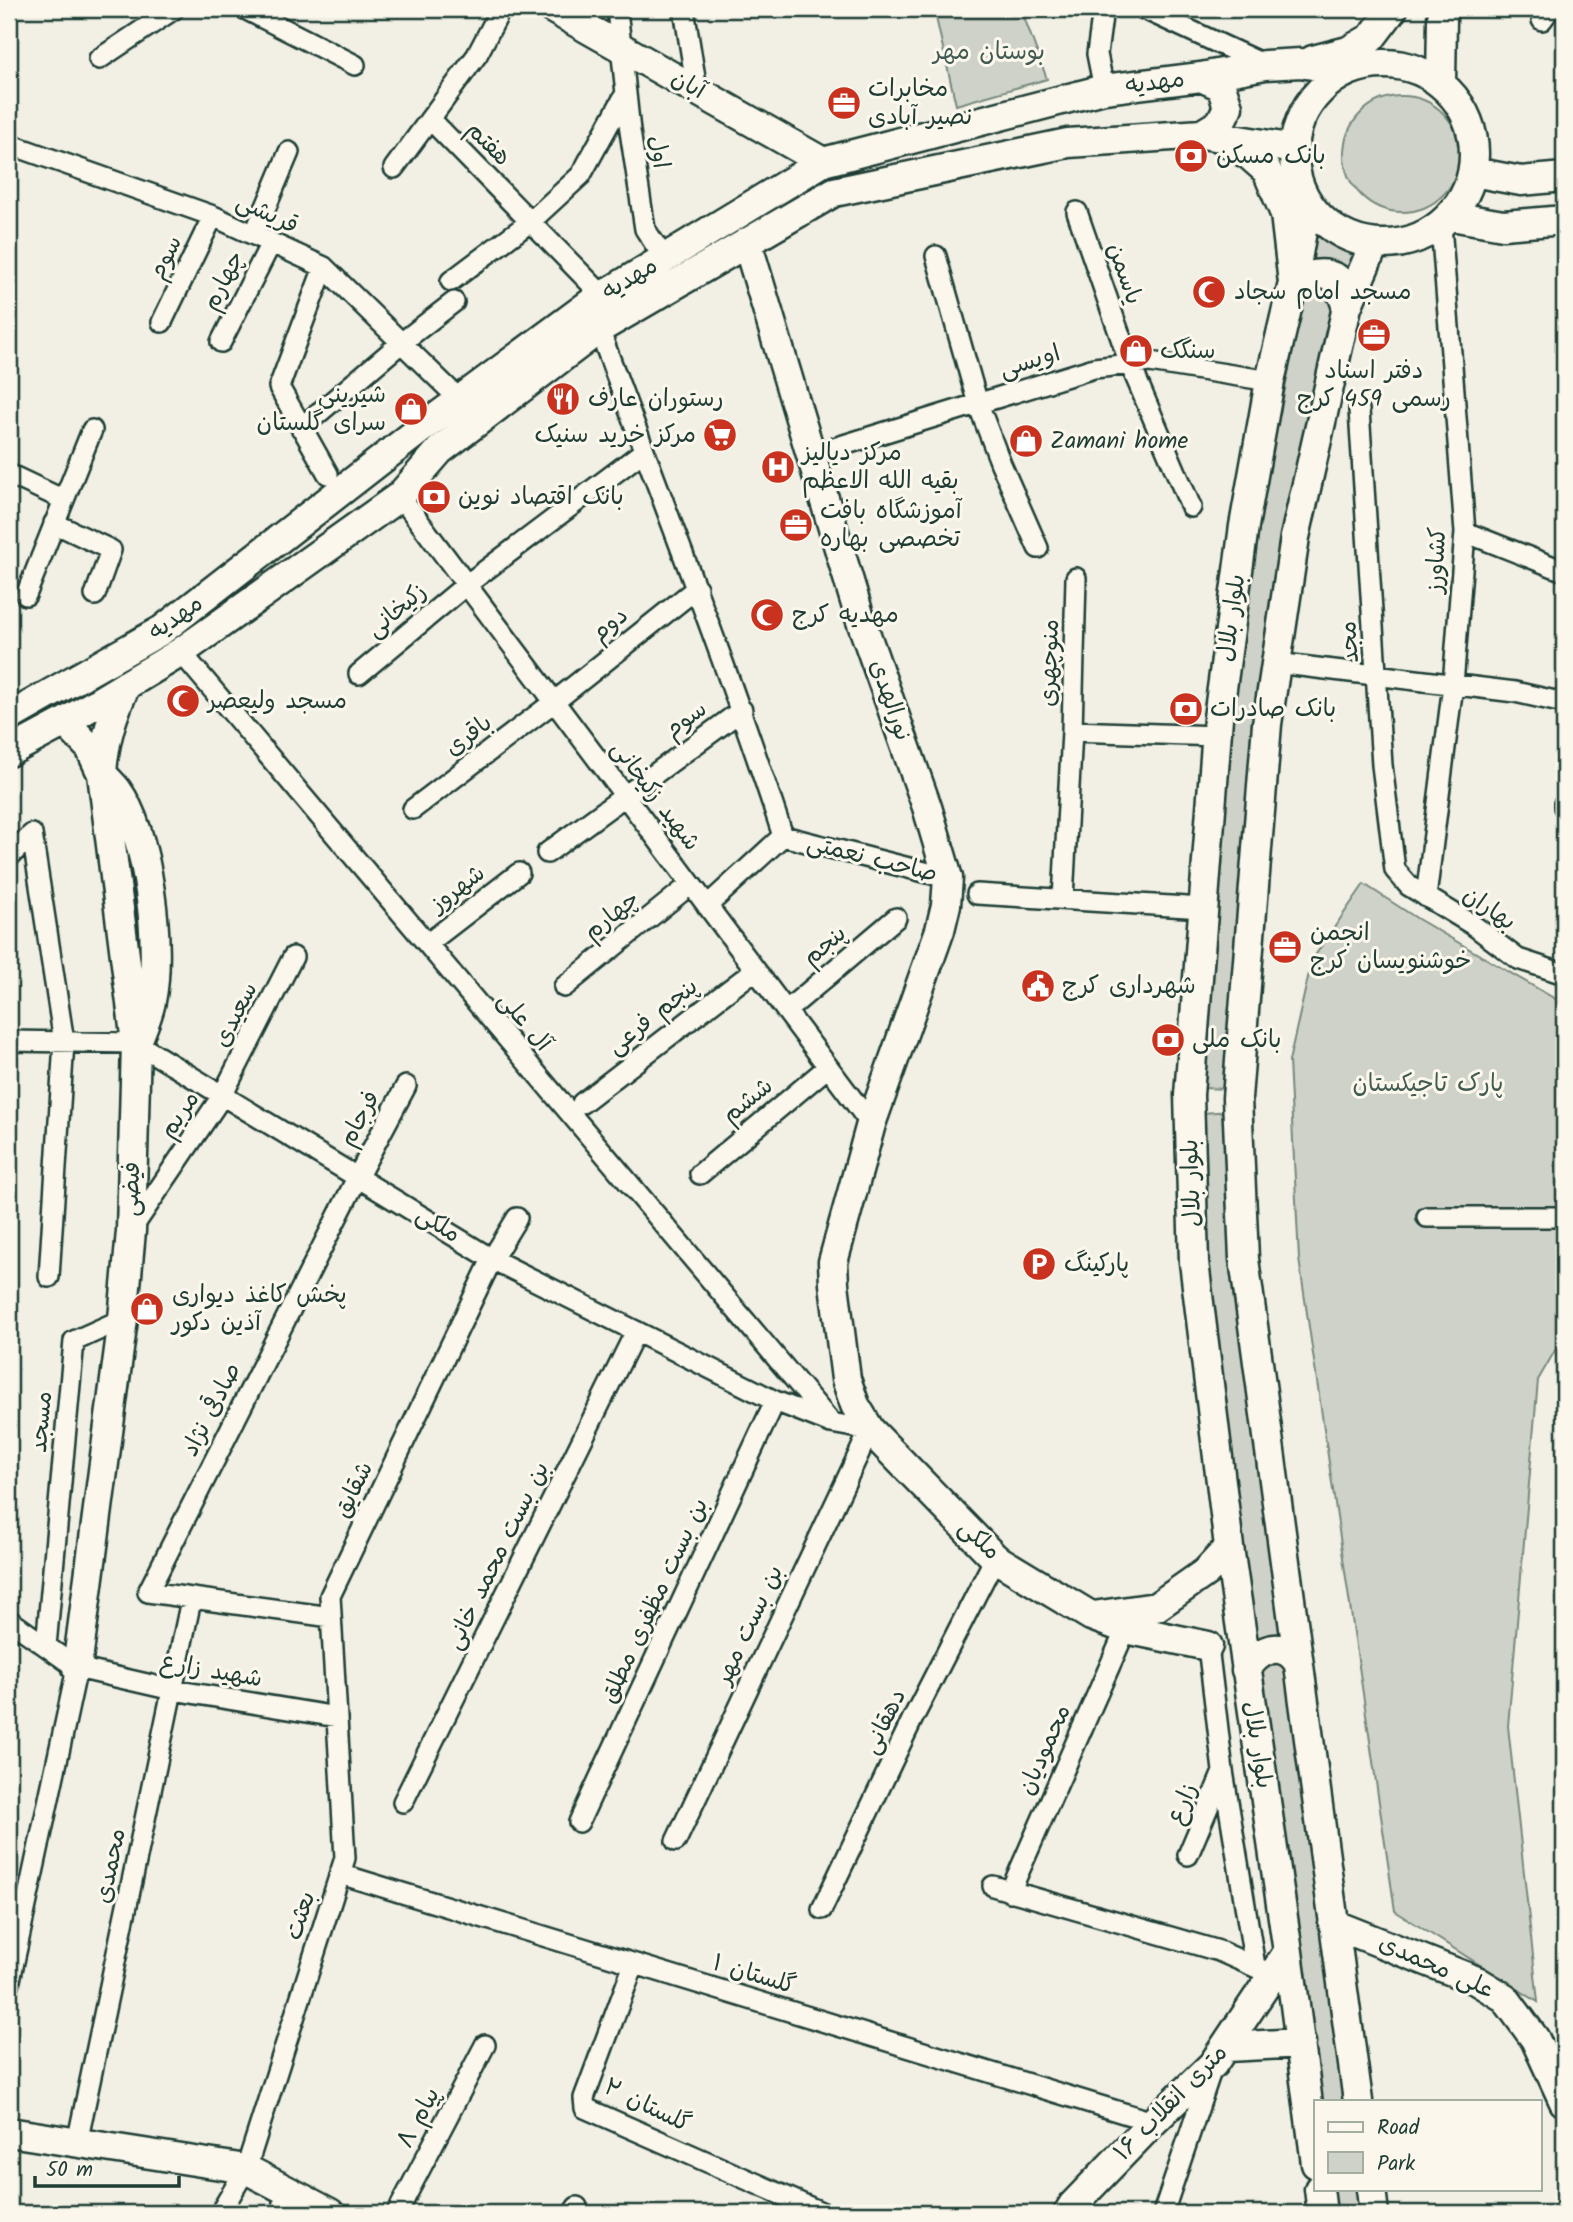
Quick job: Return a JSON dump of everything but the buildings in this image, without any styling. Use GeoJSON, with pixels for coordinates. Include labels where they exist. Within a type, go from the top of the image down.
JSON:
{"type":"FeatureCollection","features":[{"type":"Feature","properties":{"kind":"main road","name":"آبان"},"geometry":{"type":"LineString","coordinates":[[553,9],[823,162]]}},
{"type":"Feature","properties":{"kind":"main road"},"geometry":{"type":"LineString","coordinates":[[1301,63],[1348,51],[1371,38],[1393,9]]}},
{"type":"Feature","properties":{"kind":"main road"},"geometry":{"type":"LineString","coordinates":[[1359,67],[1399,9]]}},
{"type":"Feature","properties":{"kind":"main road"},"geometry":{"type":"LineString","coordinates":[[1441,83],[1444,9]]}},
{"type":"Feature","properties":{"kind":"main road","name":"مهدیه"},"geometry":{"type":"LineString","coordinates":[[9,717],[162,630],[460,400],[603,296],[823,162],[1104,89],[1201,77],[1265,65],[1301,63],[1359,67]]}},
{"type":"Feature","properties":{"kind":"main road"},"geometry":{"type":"LineString","coordinates":[[1396,64],[1422,71],[1441,83],[1458,101],[1469,123],[1475,147],[1473,172],[1465,195],[1446,220],[1426,235],[1409,242],[1374,244],[1348,237],[1325,223],[1307,202],[1296,176],[1294,149],[1298,125],[1309,102],[1326,84],[1359,67],[1396,64]]}},
{"type":"Feature","properties":{"kind":"main road"},"geometry":{"type":"LineString","coordinates":[[1201,77],[1221,86],[1228,107],[1210,136],[1250,156],[1267,171],[1285,214],[1293,283],[1314,274],[1327,274],[1336,278],[1347,307]]}},
{"type":"Feature","properties":{"kind":"main road","name":"مهدیه"},"geometry":{"type":"LineString","coordinates":[[9,752],[65,722],[181,652],[400,496],[440,450],[599,329],[834,192],[1068,143],[1210,136],[1294,149]]}},
{"type":"Feature","properties":{"kind":"main road"},"geometry":{"type":"LineString","coordinates":[[1473,172],[1521,181],[1564,177]]}},
{"type":"Feature","properties":{"kind":"main road","name":"بلوار بلال"},"geometry":{"type":"LineString","coordinates":[[1307,202],[1293,283],[1269,381],[1244,526],[1217,736],[1189,1095],[1194,1262],[1229,1547],[1289,1952],[1314,2148]]}},
{"type":"Feature","properties":{"kind":"main road"},"geometry":{"type":"LineString","coordinates":[[1446,220],[1503,225],[1564,220]]}},
{"type":"Feature","properties":{"kind":"main road","name":"نورالهدی"},"geometry":{"type":"LineString","coordinates":[[747,242],[860,618],[927,807],[948,878]]}},
{"type":"Feature","properties":{"kind":"main road","name":"بلوار بلال"},"geometry":{"type":"LineString","coordinates":[[1358,2100],[1244,1259],[1237,1098],[1267,724],[1295,537],[1347,307],[1374,244]]}},
{"type":"Feature","properties":{"kind":"main road"},"geometry":{"type":"LineString","coordinates":[[102,774],[104,748],[112,715],[126,685]]}},
{"type":"Feature","properties":{"kind":"main road"},"geometry":{"type":"LineString","coordinates":[[65,722],[90,748],[102,774]]}},
{"type":"Feature","properties":{"kind":"main road","name":"فیضی"},"geometry":{"type":"LineString","coordinates":[[77,1668],[123,1318],[131,1231],[136,1043],[151,1002],[155,961],[150,888],[131,819],[118,792],[102,774]]}},
{"type":"Feature","properties":{"kind":"main road","name":"صاحب نعمتی"},"geometry":{"type":"LineString","coordinates":[[876,1437],[855,1405],[846,1379],[834,1284],[834,1262],[871,1124],[940,930],[946,905],[948,878]]}},
{"type":"Feature","properties":{"kind":"main road","name":"ملکی"},"geometry":{"type":"LineString","coordinates":[[876,1437],[995,1558],[1091,1616],[1126,1629],[1208,1646]]}},
{"type":"Feature","properties":{"kind":"main road"},"geometry":{"type":"LineString","coordinates":[[1091,1616],[1156,1607],[1206,1573],[1229,1547]]}},
{"type":"Feature","properties":{"kind":"main road"},"geometry":{"type":"LineString","coordinates":[[1246,1670],[1256,1655],[1273,1649],[1292,1653],[1297,1661]]}},
{"type":"Feature","properties":{"kind":"main road","name":"علی محمدی"},"geometry":{"type":"LineString","coordinates":[[1333,1924],[1477,1981],[1505,1998],[1535,2039],[1564,2102]]}},
{"type":"Feature","properties":{"kind":"main road","name":"۱۶ متری انقلاب"},"geometry":{"type":"LineString","coordinates":[[1068,2213],[1220,2055],[1264,1971],[1289,1952]]}},
{"type":"Feature","properties":{"kind":"main road"},"geometry":{"type":"LineString","coordinates":[[1220,2055],[1301,2043]]}},
{"type":"Feature","properties":{"kind":"main road"},"geometry":{"type":"LineString","coordinates":[[9,2132],[246,2169],[284,2201],[330,2213]]}},
{"type":"Feature","properties":{"kind":"main road"},"geometry":{"type":"LineString","coordinates":[[1319,2190],[1322,2213]]}},
{"type":"Feature","properties":{"kind":"main road"},"geometry":{"type":"LineString","coordinates":[[1371,2190],[1374,2213]]}},
{"type":"Feature","properties":{"kind":"street"},"geometry":{"type":"LineString","coordinates":[[99,59],[174,9]]}},
{"type":"Feature","properties":{"kind":"street"},"geometry":{"type":"LineString","coordinates":[[245,9],[355,65]]}},
{"type":"Feature","properties":{"kind":"street","name":"هفتم"},"geometry":{"type":"LineString","coordinates":[[501,9],[477,55],[431,120],[603,296]]}},
{"type":"Feature","properties":{"kind":"street","name":"اول"},"geometry":{"type":"LineString","coordinates":[[617,9],[645,229],[664,258]]}},
{"type":"Feature","properties":{"kind":"street"},"geometry":{"type":"LineString","coordinates":[[684,9],[697,90]]}},
{"type":"Feature","properties":{"kind":"street"},"geometry":{"type":"LineString","coordinates":[[1103,9],[1097,54],[1104,89]]}},
{"type":"Feature","properties":{"kind":"street"},"geometry":{"type":"LineString","coordinates":[[1144,9],[1265,65]]}},
{"type":"Feature","properties":{"kind":"street"},"geometry":{"type":"LineString","coordinates":[[452,281],[530,222],[581,175],[626,93]]}},
{"type":"Feature","properties":{"kind":"street"},"geometry":{"type":"LineString","coordinates":[[394,169],[431,120]]}},
{"type":"Feature","properties":{"kind":"street","name":"قریشی"},"geometry":{"type":"LineString","coordinates":[[9,144],[213,216],[324,267],[460,400]]}},
{"type":"Feature","properties":{"kind":"street","name":"چهارم"},"geometry":{"type":"LineString","coordinates":[[221,342],[263,239],[289,152]]}},
{"type":"Feature","properties":{"kind":"street","name":"یاسمن"},"geometry":{"type":"LineString","coordinates":[[1077,212],[1130,364],[1191,507]]}},
{"type":"Feature","properties":{"kind":"street","name":"سوم"},"geometry":{"type":"LineString","coordinates":[[162,322],[213,216]]}},
{"type":"Feature","properties":{"kind":"street","name":"کشاورز"},"geometry":{"type":"LineString","coordinates":[[1426,897],[1453,685],[1465,532],[1446,220]]}},
{"type":"Feature","properties":{"kind":"street"},"geometry":{"type":"LineString","coordinates":[[936,256],[978,404],[1038,548]]}},
{"type":"Feature","properties":{"kind":"street"},"geometry":{"type":"LineString","coordinates":[[324,267],[279,387],[328,474]]}},
{"type":"Feature","properties":{"kind":"street"},"geometry":{"type":"LineString","coordinates":[[301,428],[454,302]]}},
{"type":"Feature","properties":{"kind":"street","name":"صاحب نعمتی"},"geometry":{"type":"LineString","coordinates":[[599,329],[742,710],[783,836],[948,878]]}},
{"type":"Feature","properties":{"kind":"street","name":"اویسی"},"geometry":{"type":"LineString","coordinates":[[811,455],[1094,368],[1150,362],[1269,381]]}},
{"type":"Feature","properties":{"kind":"street","name":"مجد"},"geometry":{"type":"LineString","coordinates":[[1359,410],[1382,765],[1395,870]]}},
{"type":"Feature","properties":{"kind":"street"},"geometry":{"type":"LineString","coordinates":[[26,595],[92,430]]}},
{"type":"Feature","properties":{"kind":"street"},"geometry":{"type":"LineString","coordinates":[[466,585],[644,451]]}},
{"type":"Feature","properties":{"kind":"street"},"geometry":{"type":"LineString","coordinates":[[9,474],[64,500]]}},
{"type":"Feature","properties":{"kind":"street","name":"شهید زکیخانی"},"geometry":{"type":"LineString","coordinates":[[400,496],[871,1124]]}},
{"type":"Feature","properties":{"kind":"street"},"geometry":{"type":"LineString","coordinates":[[54,523],[111,550],[95,595]]}},
{"type":"Feature","properties":{"kind":"street"},"geometry":{"type":"LineString","coordinates":[[1465,532],[1564,570]]}},
{"type":"Feature","properties":{"kind":"street","name":"منوچهری"},"geometry":{"type":"LineString","coordinates":[[1076,578],[1072,731],[1217,736]]}},
{"type":"Feature","properties":{"kind":"street","name":"زکیخانی"},"geometry":{"type":"LineString","coordinates":[[359,674],[466,585]]}},
{"type":"Feature","properties":{"kind":"street","name":"دوم"},"geometry":{"type":"LineString","coordinates":[[554,702],[697,588]]}},
{"type":"Feature","properties":{"kind":"street","name":"آل علی"},"geometry":{"type":"LineString","coordinates":[[181,652],[831,1423]]}},
{"type":"Feature","properties":{"kind":"street"},"geometry":{"type":"LineString","coordinates":[[1276,663],[1515,692],[1564,703]]}},
{"type":"Feature","properties":{"kind":"street","name":"باقری"},"geometry":{"type":"LineString","coordinates":[[413,809],[554,702]]}},
{"type":"Feature","properties":{"kind":"street","name":"سوم"},"geometry":{"type":"LineString","coordinates":[[624,795],[742,710]]}},
{"type":"Feature","properties":{"kind":"street"},"geometry":{"type":"LineString","coordinates":[[1063,899],[1072,731]]}},
{"type":"Feature","properties":{"kind":"street"},"geometry":{"type":"LineString","coordinates":[[547,853],[624,795]]}},
{"type":"Feature","properties":{"kind":"street"},"geometry":{"type":"LineString","coordinates":[[9,857],[32,834],[64,1042],[49,1277]]}},
{"type":"Feature","properties":{"kind":"street"},"geometry":{"type":"LineString","coordinates":[[707,906],[783,836]]}},
{"type":"Feature","properties":{"kind":"street","name":"بهاران"},"geometry":{"type":"LineString","coordinates":[[1395,870],[1409,886],[1473,925],[1518,959],[1564,974]]}},
{"type":"Feature","properties":{"kind":"street","name":"شهروز"},"geometry":{"type":"LineString","coordinates":[[427,944],[519,873]]}},
{"type":"Feature","properties":{"kind":"street","name":"چهارم"},"geometry":{"type":"LineString","coordinates":[[564,987],[691,884]]}},
{"type":"Feature","properties":{"kind":"street"},"geometry":{"type":"LineString","coordinates":[[977,894],[1203,908]]}},
{"type":"Feature","properties":{"kind":"street","name":"پنجم"},"geometry":{"type":"LineString","coordinates":[[786,1011],[896,918]]}},
{"type":"Feature","properties":{"kind":"street","name":"سعیدی"},"geometry":{"type":"LineString","coordinates":[[222,1096],[293,957]]}},
{"type":"Feature","properties":{"kind":"street","name":"پنجم فرعی"},"geometry":{"type":"LineString","coordinates":[[582,1103],[755,970]]}},
{"type":"Feature","properties":{"kind":"street"},"geometry":{"type":"LineString","coordinates":[[9,1041],[136,1043]]}},
{"type":"Feature","properties":{"kind":"street","name":"ملکی"},"geometry":{"type":"LineString","coordinates":[[136,1043],[358,1175],[492,1259],[775,1401],[876,1437]]}},
{"type":"Feature","properties":{"kind":"street","name":"ششم"},"geometry":{"type":"LineString","coordinates":[[700,1174],[828,1067]]}},
{"type":"Feature","properties":{"kind":"street","name":"فرجام"},"geometry":{"type":"LineString","coordinates":[[358,1175],[406,1086]]}},
{"type":"Feature","properties":{"kind":"street","name":"مریم"},"geometry":{"type":"LineString","coordinates":[[131,1231],[222,1096]]}},
{"type":"Feature","properties":{"kind":"street","name":"صادقی نژاد"},"geometry":{"type":"LineString","coordinates":[[191,1600],[148,1592],[358,1175]]}},
{"type":"Feature","properties":{"kind":"street"},"geometry":{"type":"LineString","coordinates":[[1427,1217],[1564,1217]]}},
{"type":"Feature","properties":{"kind":"street","name":"شقایق"},"geometry":{"type":"LineString","coordinates":[[331,1617],[330,1596],[492,1259],[517,1218]]}},
{"type":"Feature","properties":{"kind":"street","name":"مسجد"},"geometry":{"type":"LineString","coordinates":[[46,1646],[74,1341],[123,1318]]}},
{"type":"Feature","properties":{"kind":"street","name":"بن بست محمد خانی"},"geometry":{"type":"LineString","coordinates":[[403,1802],[636,1331]]}},
{"type":"Feature","properties":{"kind":"street","name":"بن بست مظفری مطلق"},"geometry":{"type":"LineString","coordinates":[[579,1822],[775,1401]]}},
{"type":"Feature","properties":{"kind":"street","name":"بن بست مهر"},"geometry":{"type":"LineString","coordinates":[[676,1841],[876,1437]]}},
{"type":"Feature","properties":{"kind":"street","name":"دهقانی"},"geometry":{"type":"LineString","coordinates":[[822,1909],[912,1720],[995,1558]]}},
{"type":"Feature","properties":{"kind":"street"},"geometry":{"type":"LineString","coordinates":[[191,1600],[331,1617]]}},
{"type":"Feature","properties":{"kind":"street","name":"محمدی"},"geometry":{"type":"LineString","coordinates":[[77,2143],[191,1600]]}},
{"type":"Feature","properties":{"kind":"street","name":"بعثت"},"geometry":{"type":"LineString","coordinates":[[220,2213],[246,2169],[345,1858],[331,1617]]}},
{"type":"Feature","properties":{"kind":"street"},"geometry":{"type":"LineString","coordinates":[[9,1620],[77,1668],[9,1985]]}},
{"type":"Feature","properties":{"kind":"street","name":"محمودیان"},"geometry":{"type":"LineString","coordinates":[[1126,1629],[1002,1889],[1219,1951],[1264,1971]]}},
{"type":"Feature","properties":{"kind":"street"},"geometry":{"type":"LineString","coordinates":[[1208,1646],[1223,1771],[1264,1971]]}},
{"type":"Feature","properties":{"kind":"street","name":"شهید زارع"},"geometry":{"type":"LineString","coordinates":[[77,1668],[173,1690],[337,1717]]}},
{"type":"Feature","properties":{"kind":"street","name":"زارع"},"geometry":{"type":"LineString","coordinates":[[1188,1855],[1223,1771]]}},
{"type":"Feature","properties":{"kind":"street","name":"گلستان ۱"},"geometry":{"type":"LineString","coordinates":[[340,1874],[1153,2122]]}},
{"type":"Feature","properties":{"kind":"street","name":"گلستان ۲"},"geometry":{"type":"LineString","coordinates":[[634,1964],[584,2098],[585,2108],[823,2213]]}},
{"type":"Feature","properties":{"kind":"street","name":"پیام ۸"},"geometry":{"type":"LineString","coordinates":[[397,2213],[485,2045]]}},
{"type":"Feature","properties":{"kind":"street"},"geometry":{"type":"LineString","coordinates":[[1163,2213],[1220,2055]]}},
{"type":"Feature","properties":{"kind":"green space","name":"بوستان مهر"},"geometry":{"type":"Polygon","coordinates":[[[934,9],[1021,9],[1047,79],[956,105],[934,9]]]}},
{"type":"Feature","properties":{"kind":"green space"},"geometry":{"type":"Polygon","coordinates":[[[1402,96],[1424,101],[1443,113],[1455,132],[1460,154],[1455,176],[1443,195],[1424,207],[1402,212],[1380,207],[1361,195],[1349,176],[1344,154],[1349,132],[1361,113],[1380,101],[1402,96]]]}},
{"type":"Feature","properties":{"kind":"green space"},"geometry":{"type":"Polygon","coordinates":[[[1311,217],[1336,238],[1367,249],[1348,292],[1299,274],[1311,217]]]}},
{"type":"Feature","properties":{"kind":"green space"},"geometry":{"type":"Polygon","coordinates":[[[1318,293],[1332,300],[1332,309],[1229,1089],[1201,1088],[1232,696],[1266,479],[1303,303],[1308,296],[1318,293]]]}},
{"type":"Feature","properties":{"kind":"green space","name":"پارک تاجیکستان"},"geometry":{"type":"Polygon","coordinates":[[[1364,884],[1418,919],[1564,1004],[1564,1335],[1538,1380],[1508,1726],[1538,2002],[1395,1911],[1299,1259],[1289,1061],[1312,960],[1364,884]]]}},
{"type":"Feature","properties":{"kind":"green space"},"geometry":{"type":"Polygon","coordinates":[[[1231,1111],[1349,2100],[1318,2100],[1223,1410],[1205,1258],[1202,1113],[1231,1111]]]}},
{"type":"Feature","properties":{"kind":"green space"},"geometry":{"type":"Polygon","coordinates":[[[1329,2190],[1360,2190],[1364,2213],[1332,2213],[1329,2190]]]}},
{"type":"Feature","properties":{"kind":"place","name":"مخابرات نصیر آبادی"},"geometry":{"type":"Point","coordinates":[844,103]}},
{"type":"Feature","properties":{"kind":"place","name":"بانک مسکن"},"geometry":{"type":"Point","coordinates":[1191,156]}},
{"type":"Feature","properties":{"kind":"place","name":"مسجد امام سجاد"},"geometry":{"type":"Point","coordinates":[1209,292]}},
{"type":"Feature","properties":{"kind":"place","name":"دفتر اسناد رسمی 459 کرج"},"geometry":{"type":"Point","coordinates":[1374,335]}},
{"type":"Feature","properties":{"kind":"place","name":"سنگک"},"geometry":{"type":"Point","coordinates":[1136,351]}},
{"type":"Feature","properties":{"kind":"place","name":"رستوران عارف"},"geometry":{"type":"Point","coordinates":[563,399]}},
{"type":"Feature","properties":{"kind":"place","name":"شیرینی سرای گلستان"},"geometry":{"type":"Point","coordinates":[411,409]}},
{"type":"Feature","properties":{"kind":"place","name":"مرکز خرید سنیک"},"geometry":{"type":"Point","coordinates":[720,435]}},
{"type":"Feature","properties":{"kind":"place","name":"Zamani home"},"geometry":{"type":"Point","coordinates":[1026,441]}},
{"type":"Feature","properties":{"kind":"place","name":"مرکز دیالیز بقیه الله الاعظم"},"geometry":{"type":"Point","coordinates":[778,467]}},
{"type":"Feature","properties":{"kind":"place","name":"بانک اقتصاد نوین"},"geometry":{"type":"Point","coordinates":[434,497]}},
{"type":"Feature","properties":{"kind":"place","name":"آموزشگاه بافت تخصصی بهاره"},"geometry":{"type":"Point","coordinates":[796,525]}},
{"type":"Feature","properties":{"kind":"place","name":"مهدیه کرج"},"geometry":{"type":"Point","coordinates":[767,615]}},
{"type":"Feature","properties":{"kind":"place","name":"مسجد ولیعصر"},"geometry":{"type":"Point","coordinates":[183,701]}},
{"type":"Feature","properties":{"kind":"place","name":"بانک صادرات"},"geometry":{"type":"Point","coordinates":[1186,709]}},
{"type":"Feature","properties":{"kind":"place","name":"انجمن خوشنویسان کرج"},"geometry":{"type":"Point","coordinates":[1285,947]}},
{"type":"Feature","properties":{"kind":"place","name":"شهرداری کرج"},"geometry":{"type":"Point","coordinates":[1038,986]}},
{"type":"Feature","properties":{"kind":"place","name":"بانک ملی"},"geometry":{"type":"Point","coordinates":[1168,1040]}},
{"type":"Feature","properties":{"kind":"place","name":"پارکینگ"},"geometry":{"type":"Point","coordinates":[1039,1264]}},
{"type":"Feature","properties":{"kind":"place","name":"پخش کاغذ دیواری آذین دکور"},"geometry":{"type":"Point","coordinates":[147,1309]}}]}
